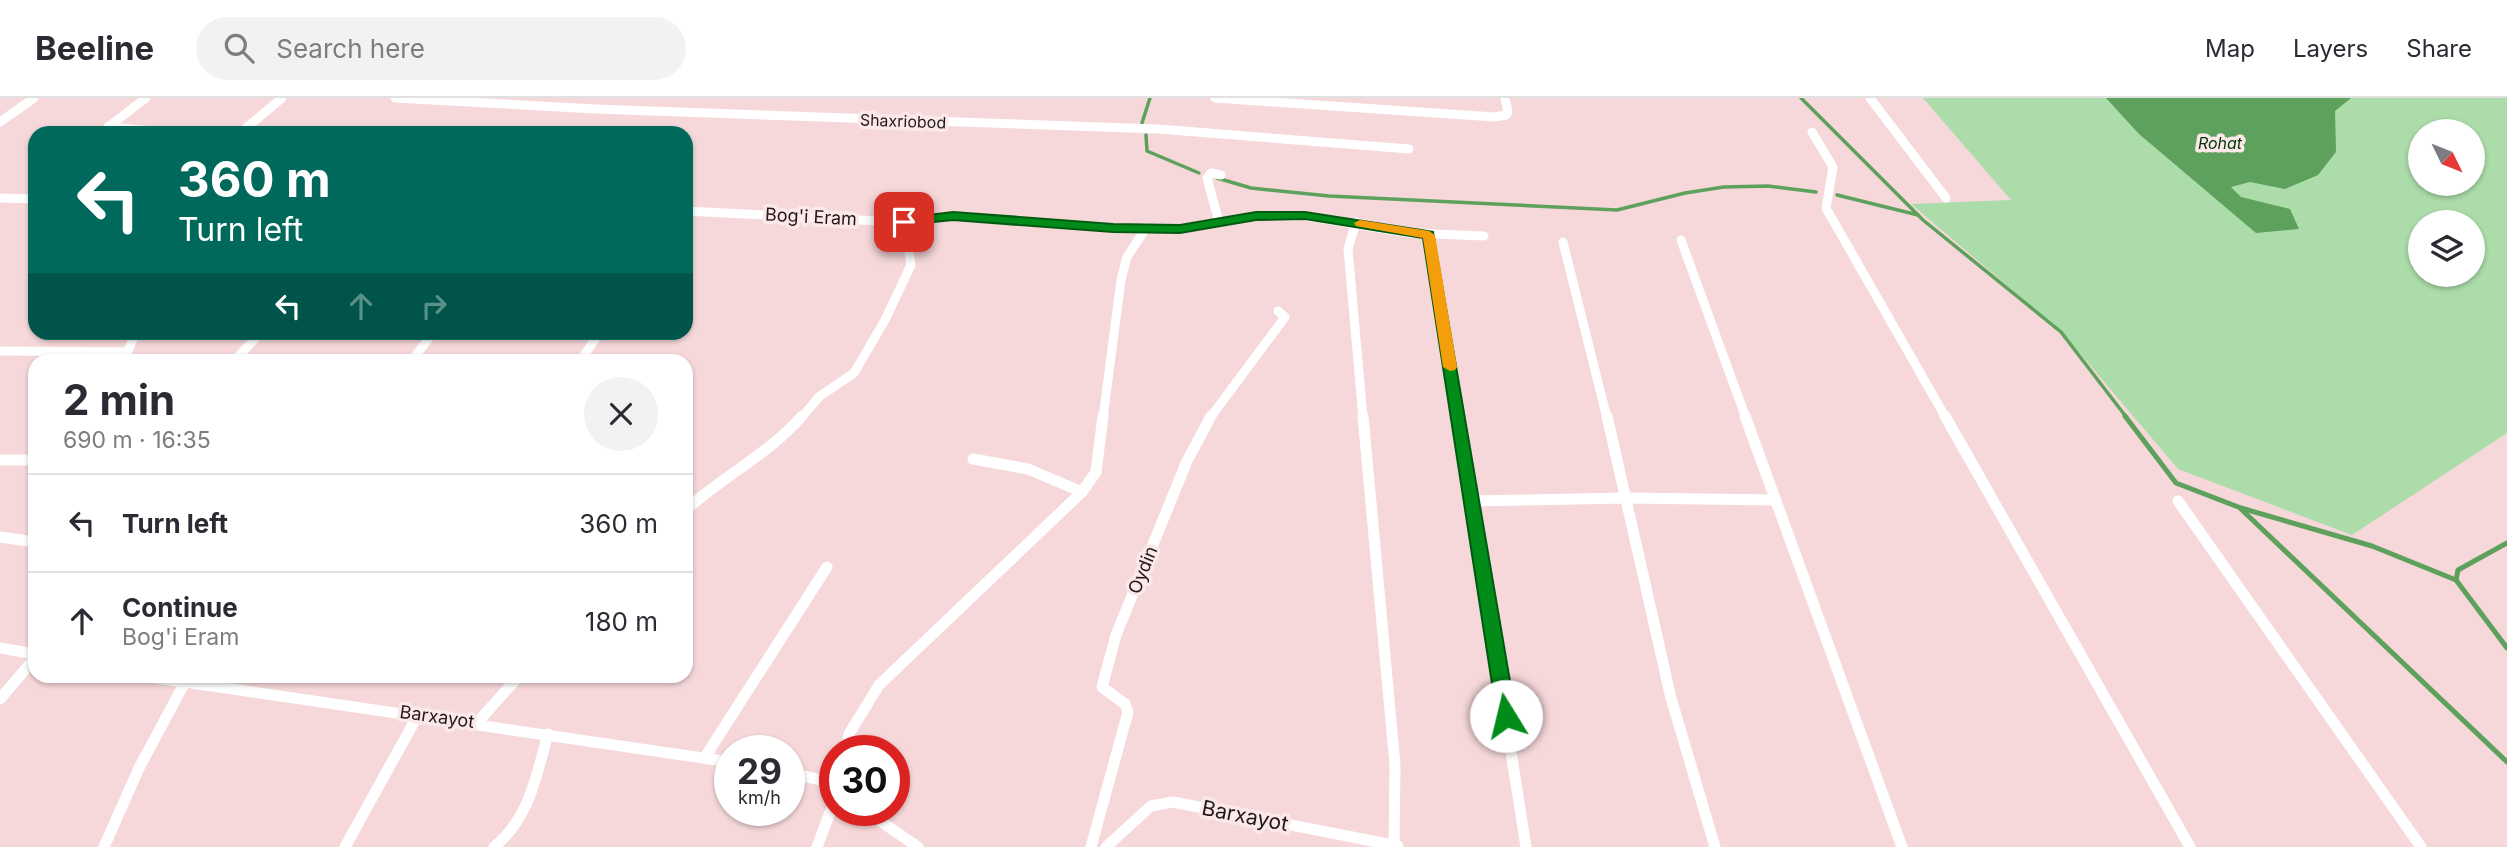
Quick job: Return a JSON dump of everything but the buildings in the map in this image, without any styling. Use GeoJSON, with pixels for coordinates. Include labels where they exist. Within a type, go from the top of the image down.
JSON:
{"type":"FeatureCollection","features":[{"type":"Feature","properties":{"kind":"street"},"geometry":{"type":"LineString","coordinates":[[0,122],[34,98]]}},
{"type":"Feature","properties":{"kind":"street"},"geometry":{"type":"LineString","coordinates":[[109,126],[146,98]]}},
{"type":"Feature","properties":{"kind":"street"},"geometry":{"type":"LineString","coordinates":[[248,126],[282,98]]}},
{"type":"Feature","properties":{"kind":"street","name":"Shaxriobod"},"geometry":{"type":"LineString","coordinates":[[395,98],[595,109],[1158,129],[1409,149]]}},
{"type":"Feature","properties":{"kind":"street"},"geometry":{"type":"LineString","coordinates":[[1215,98],[1494,117],[1506,115],[1508,112],[1505,98]]}},
{"type":"Feature","properties":{"kind":"street"},"geometry":{"type":"LineString","coordinates":[[1870,98],[1946,198]]}},
{"type":"Feature","properties":{"kind":"street"},"geometry":{"type":"LineString","coordinates":[[1812,132],[1833,167],[1826,208],[2190,847]]}},
{"type":"Feature","properties":{"kind":"street"},"geometry":{"type":"LineString","coordinates":[[1219,222],[1207,178],[1211,173],[1221,175]]}},
{"type":"Feature","properties":{"kind":"street"},"geometry":{"type":"LineString","coordinates":[[0,198],[28,199]]}},
{"type":"Feature","properties":{"kind":"street","name":"Bog'i Eram"},"geometry":{"type":"LineString","coordinates":[[693,211],[904,222],[953,216],[1180,229],[1256,216],[1305,215],[1429,235],[1484,236]]}},
{"type":"Feature","properties":{"kind":"street"},"geometry":{"type":"LineString","coordinates":[[693,503],[783,438],[820,396],[854,373],[887,318],[911,265],[904,222]]}},
{"type":"Feature","properties":{"kind":"street"},"geometry":{"type":"LineString","coordinates":[[1356,222],[1348,249],[1395,765],[1396,846]]}},
{"type":"Feature","properties":{"kind":"street"},"geometry":{"type":"LineString","coordinates":[[849,735],[879,685],[1082,492],[1096,472],[1121,280],[1127,257],[1146,228]]}},
{"type":"Feature","properties":{"kind":"street"},"geometry":{"type":"LineString","coordinates":[[1429,235],[1526,847]]}},
{"type":"Feature","properties":{"kind":"street"},"geometry":{"type":"LineString","coordinates":[[1681,240],[1902,847]]}},
{"type":"Feature","properties":{"kind":"street"},"geometry":{"type":"LineString","coordinates":[[1563,242],[1627,498],[1671,698],[1715,847]]}},
{"type":"Feature","properties":{"kind":"street","name":"Oydin"},"geometry":{"type":"LineString","coordinates":[[1091,847],[1128,712],[1125,704],[1102,687],[1116,635],[1187,461],[1205,425],[1285,317],[1278,310]]}},
{"type":"Feature","properties":{"kind":"street"},"geometry":{"type":"LineString","coordinates":[[241,354],[254,340]]}},
{"type":"Feature","properties":{"kind":"street"},"geometry":{"type":"LineString","coordinates":[[417,354],[428,340]]}},
{"type":"Feature","properties":{"kind":"street"},"geometry":{"type":"LineString","coordinates":[[0,351],[76,354]]}},
{"type":"Feature","properties":{"kind":"street"},"geometry":{"type":"LineString","coordinates":[[973,459],[1028,468],[1082,492]]}},
{"type":"Feature","properties":{"kind":"street"},"geometry":{"type":"LineString","coordinates":[[0,460],[28,460]]}},
{"type":"Feature","properties":{"kind":"street"},"geometry":{"type":"LineString","coordinates":[[1472,501],[1627,498],[1776,500]]}},
{"type":"Feature","properties":{"kind":"street"},"geometry":{"type":"LineString","coordinates":[[2178,501],[2421,847]]}},
{"type":"Feature","properties":{"kind":"street"},"geometry":{"type":"LineString","coordinates":[[0,537],[28,541]]}},
{"type":"Feature","properties":{"kind":"street"},"geometry":{"type":"LineString","coordinates":[[705,757],[827,567]]}},
{"type":"Feature","properties":{"kind":"street"},"geometry":{"type":"LineString","coordinates":[[0,648],[28,654]]}},
{"type":"Feature","properties":{"kind":"street"},"geometry":{"type":"LineString","coordinates":[[0,699],[28,665]]}},
{"type":"Feature","properties":{"kind":"street","name":"Barxayot"},"geometry":{"type":"LineString","coordinates":[[179,683],[477,723],[714,759]]}},
{"type":"Feature","properties":{"kind":"street"},"geometry":{"type":"LineString","coordinates":[[477,723],[513,683]]}},
{"type":"Feature","properties":{"kind":"street"},"geometry":{"type":"LineString","coordinates":[[104,847],[139,768],[184,684]]}},
{"type":"Feature","properties":{"kind":"street"},"geometry":{"type":"LineString","coordinates":[[345,847],[418,715]]}},
{"type":"Feature","properties":{"kind":"street"},"geometry":{"type":"LineString","coordinates":[[494,847],[502,842],[525,813],[548,734]]}},
{"type":"Feature","properties":{"kind":"street","name":"Barxayot"},"geometry":{"type":"LineString","coordinates":[[1106,847],[1151,806],[1173,802],[1396,846]]}},
{"type":"Feature","properties":{"kind":"street"},"geometry":{"type":"LineString","coordinates":[[817,847],[825,826]]}},
{"type":"Feature","properties":{"kind":"street"},"geometry":{"type":"LineString","coordinates":[[887,826],[918,847]]}},
{"type":"Feature","properties":{"kind":"shaded area"},"geometry":{"type":"Polygon","coordinates":[[[1923,98],[2507,98],[2507,433],[2352,535],[2178,469],[2062,332],[1911,204],[2011,200],[1923,98]]]}},
{"type":"Feature","properties":{"kind":"water","name":"Rohat"},"geometry":{"type":"Polygon","coordinates":[[[2106,98],[2351,98],[2335,111],[2336,152],[2318,175],[2285,189],[2250,182],[2231,187],[2241,197],[2290,209],[2299,229],[2256,233],[2139,134],[2106,98]]]}},
{"type":"Feature","properties":{"kind":"waterway"},"geometry":{"type":"LineString","coordinates":[[1142,123],[1150,98]]}},
{"type":"Feature","properties":{"kind":"waterway"},"geometry":{"type":"LineString","coordinates":[[1801,98],[1918,215]]}},
{"type":"Feature","properties":{"kind":"waterway"},"geometry":{"type":"LineString","coordinates":[[1146,135],[1147,151],[1199,173]]}},
{"type":"Feature","properties":{"kind":"waterway"},"geometry":{"type":"LineString","coordinates":[[1217,178],[1251,188],[1329,196],[1617,210],[1685,193],[1724,187],[1768,186],[1816,192]]}},
{"type":"Feature","properties":{"kind":"waterway"},"geometry":{"type":"LineString","coordinates":[[1837,195],[1918,215]]}},
{"type":"Feature","properties":{"kind":"waterway"},"geometry":{"type":"LineString","coordinates":[[1918,215],[2061,332],[2127,418]]}},
{"type":"Feature","properties":{"kind":"waterway"},"geometry":{"type":"LineString","coordinates":[[2125,416],[2176,483],[2241,508],[2372,546],[2456,580]]}},
{"type":"Feature","properties":{"kind":"waterway"},"geometry":{"type":"LineString","coordinates":[[2241,509],[2507,762]]}},
{"type":"Feature","properties":{"kind":"waterway"},"geometry":{"type":"LineString","coordinates":[[2456,580],[2458,570],[2507,543]]}},
{"type":"Feature","properties":{"kind":"waterway"},"geometry":{"type":"LineString","coordinates":[[2456,580],[2507,648]]}},
{"type":"Feature","properties":{"kind":"slow traffic"},"geometry":{"type":"LineString","coordinates":[[1360,223],[1429,235],[1450,367]]}},
{"type":"Feature","properties":{"kind":"route"},"geometry":{"type":"LineString","coordinates":[[904,222],[953,216],[1113,228],[1180,229],[1256,216],[1305,215],[1429,235],[1506,716]]}}]}
